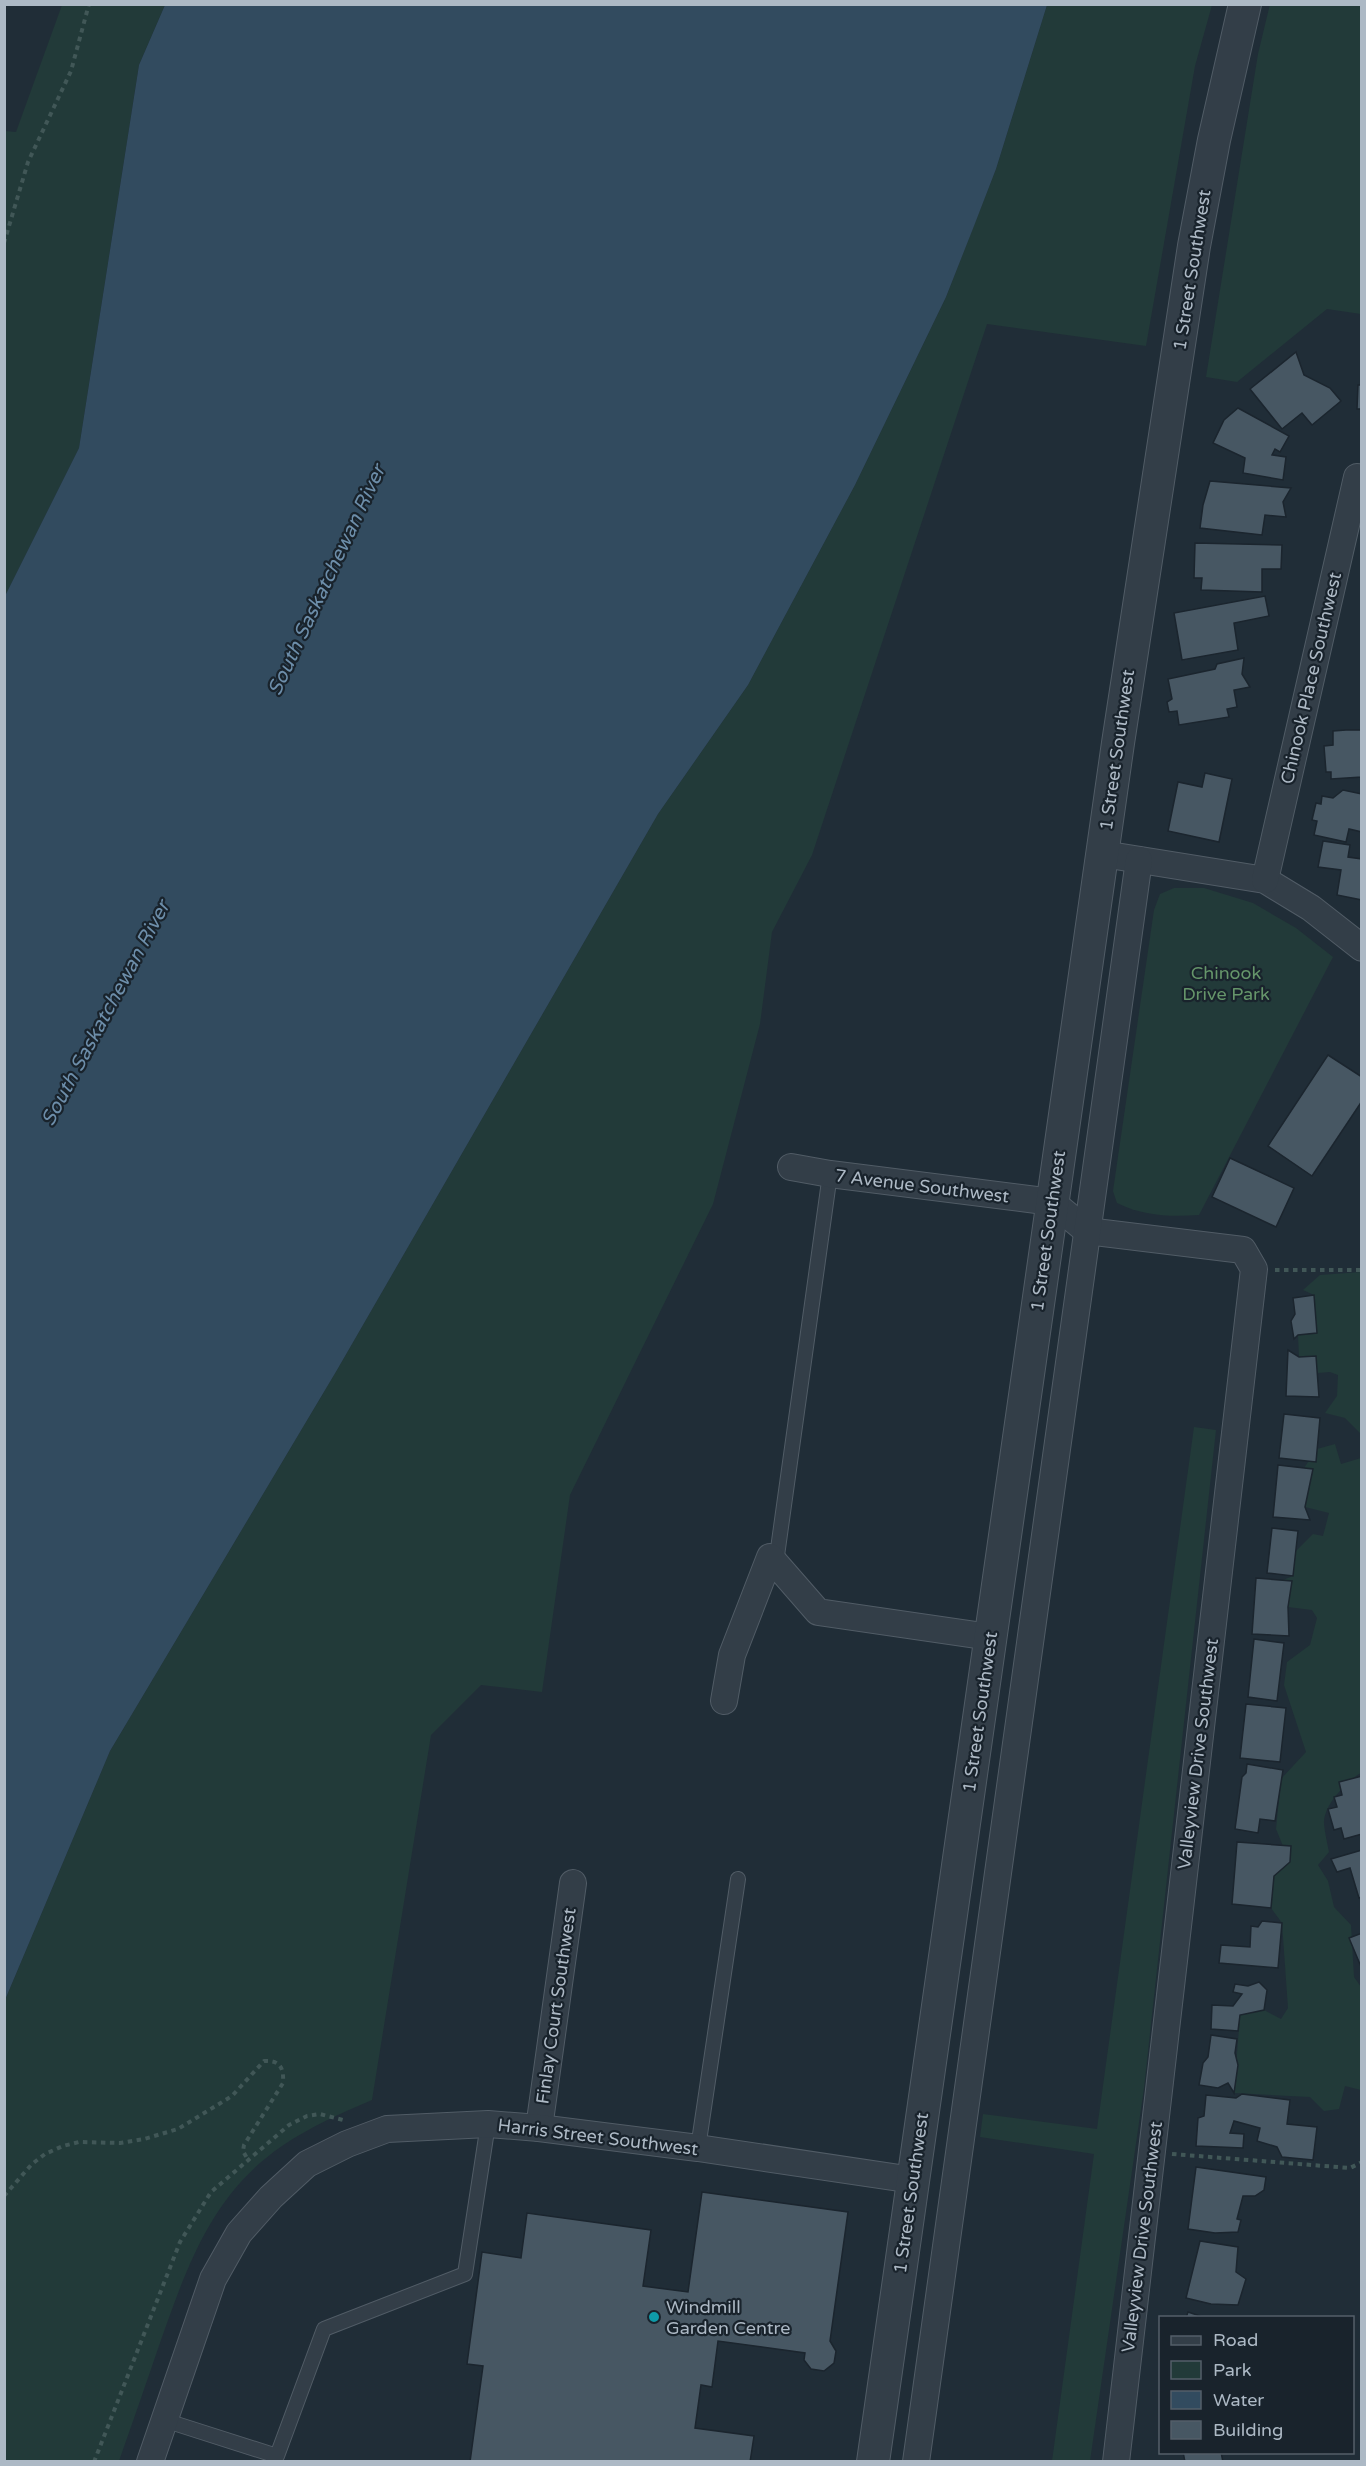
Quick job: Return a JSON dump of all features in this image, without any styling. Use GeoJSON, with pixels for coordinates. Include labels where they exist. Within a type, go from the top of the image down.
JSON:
{"type":"FeatureCollection","features":[{"type":"Feature","properties":{"kind":"street","name":"1 Street Southwest"},"geometry":{"type":"LineString","coordinates":[[873,2462],[1102,854],[1194,246],[1214,140],[1245,4]]}},
{"type":"Feature","properties":{"kind":"street","name":"Chinook Place Southwest"},"geometry":{"type":"LineString","coordinates":[[1265,880],[1357,477]]}},
{"type":"Feature","properties":{"kind":"street"},"geometry":{"type":"LineString","coordinates":[[1102,854],[1265,880],[1311,908],[1362,948]]}},
{"type":"Feature","properties":{"kind":"street"},"geometry":{"type":"LineString","coordinates":[[916,2462],[1139,860]]}},
{"type":"Feature","properties":{"kind":"street","name":"7 Avenue Southwest"},"geometry":{"type":"LineString","coordinates":[[792,1167],[830,1174],[1052,1202]]}},
{"type":"Feature","properties":{"kind":"street"},"geometry":{"type":"LineString","coordinates":[[1052,1202],[1088,1232],[1243,1250],[1254,1269]]}},
{"type":"Feature","properties":{"kind":"street","name":"Valleyview Drive Southwest"},"geometry":{"type":"LineString","coordinates":[[1116,2462],[1254,1269]]}},
{"type":"Feature","properties":{"kind":"street"},"geometry":{"type":"LineString","coordinates":[[724,1701],[732,1655],[770,1557],[818,1612],[990,1637]]}},
{"type":"Feature","properties":{"kind":"street","name":"Finlay Court Southwest"},"geometry":{"type":"LineString","coordinates":[[539,2128],[573,1883]]}},
{"type":"Feature","properties":{"kind":"street","name":"Harris Street Southwest"},"geometry":{"type":"LineString","coordinates":[[150,2462],[213,2279],[239,2233],[271,2197],[308,2164],[346,2144],[387,2129],[488,2124],[539,2128],[698,2148],[913,2180]]}},
{"type":"Feature","properties":{"kind":"lane"},"geometry":{"type":"LineString","coordinates":[[776,1563],[830,1174]]}},
{"type":"Feature","properties":{"kind":"lane"},"geometry":{"type":"LineString","coordinates":[[698,2148],[738,1879]]}},
{"type":"Feature","properties":{"kind":"lane"},"geometry":{"type":"LineString","coordinates":[[164,2420],[277,2456],[324,2329],[465,2274],[488,2124]]}},
{"type":"Feature","properties":{"kind":"path"},"geometry":{"type":"LineString","coordinates":[[4,243],[28,162],[71,71],[89,4]]}},
{"type":"Feature","properties":{"kind":"path"},"geometry":{"type":"LineString","coordinates":[[1254,1269],[1362,1270]]}},
{"type":"Feature","properties":{"kind":"path"},"geometry":{"type":"LineString","coordinates":[[4,2196],[32,2164],[45,2154],[79,2142],[120,2143],[144,2139],[178,2128],[232,2096],[264,2061],[273,2061],[279,2064],[284,2073],[283,2083],[244,2145],[243,2151],[248,2160]]}},
{"type":"Feature","properties":{"kind":"path"},"geometry":{"type":"LineString","coordinates":[[1152,2152],[1350,2168],[1362,2162]]}},
{"type":"Feature","properties":{"kind":"green space"},"geometry":{"type":"Polygon","coordinates":[[[1270,4],[1361,5],[1361,314],[1327,309],[1237,382],[1206,377],[1258,54],[1270,4]]]}},
{"type":"Feature","properties":{"kind":"green space"},"geometry":{"type":"Polygon","coordinates":[[[62,5],[165,5],[139,65],[79,448],[5,596],[5,131],[16,132],[62,5]]]}},
{"type":"Feature","properties":{"kind":"green space"},"geometry":{"type":"Polygon","coordinates":[[[1047,5],[1212,5],[1195,66],[1146,346],[987,324],[812,855],[772,932],[760,1024],[713,1204],[570,1495],[542,1692],[481,1685],[431,1735],[372,2100],[326,2121],[282,2146],[237,2186],[220,2208],[205,2232],[181,2284],[119,2461],[5,2462],[5,2000],[110,1751],[337,1370],[658,814],[748,685],[855,485],[946,297],[996,169],[1047,5]]]}},
{"type":"Feature","properties":{"kind":"green space","name":"Chinook Drive Park"},"geometry":{"type":"Polygon","coordinates":[[[1174,888],[1204,888],[1253,903],[1296,928],[1333,957],[1199,1215],[1167,1216],[1137,1211],[1117,1203],[1113,1191],[1154,910],[1160,894],[1174,888]]]}},
{"type":"Feature","properties":{"kind":"green space"},"geometry":{"type":"Polygon","coordinates":[[[1361,1272],[1361,1434],[1345,1418],[1325,1413],[1337,1396],[1338,1375],[1330,1372],[1317,1373],[1316,1356],[1299,1357],[1298,1335],[1317,1333],[1314,1295],[1303,1290],[1320,1275],[1361,1272]]]}},
{"type":"Feature","properties":{"kind":"green space"},"geometry":{"type":"Polygon","coordinates":[[[1194,1427],[1216,1430],[1144,2088],[1090,2461],[1052,2461],[1094,2154],[980,2137],[983,2114],[1097,2129],[1194,1427]]]}},
{"type":"Feature","properties":{"kind":"green space"},"geometry":{"type":"Polygon","coordinates":[[[1335,1444],[1341,1464],[1361,1458],[1362,1772],[1343,1787],[1327,1809],[1324,1824],[1329,1852],[1318,1865],[1328,1881],[1334,1907],[1351,1925],[1354,1977],[1361,1987],[1361,2090],[1345,2086],[1339,2109],[1324,2111],[1310,2097],[1234,2093],[1240,2015],[1264,2010],[1281,2019],[1288,2008],[1282,1923],[1271,1908],[1274,1876],[1290,1862],[1291,1847],[1283,1846],[1276,1829],[1281,1779],[1306,1752],[1284,1685],[1287,1662],[1310,1645],[1317,1618],[1312,1610],[1288,1607],[1292,1582],[1283,1580],[1293,1576],[1296,1551],[1313,1534],[1323,1536],[1329,1513],[1305,1507],[1313,1470],[1304,1468],[1317,1449],[1335,1444]]]}},
{"type":"Feature","properties":{"kind":"water","name":"South Saskatchewan River"},"geometry":{"type":"Polygon","coordinates":[[[165,5],[1047,5],[996,169],[946,297],[855,485],[748,685],[658,814],[337,1370],[110,1751],[5,2000],[5,596],[79,448],[139,65],[165,5]]]}},
{"type":"Feature","properties":{"kind":"building"},"geometry":{"type":"Polygon","coordinates":[[[1296,352],[1304,375],[1330,388],[1341,401],[1312,425],[1302,413],[1282,429],[1250,389],[1296,352]]]}},
{"type":"Feature","properties":{"kind":"building"},"geometry":{"type":"Polygon","coordinates":[[[1358,385],[1362,385],[1362,409],[1357,409],[1358,385]]]}},
{"type":"Feature","properties":{"kind":"building"},"geometry":{"type":"Polygon","coordinates":[[[1238,408],[1289,436],[1280,452],[1275,449],[1272,455],[1286,457],[1283,480],[1243,473],[1245,458],[1213,443],[1224,420],[1238,408]]]}},
{"type":"Feature","properties":{"kind":"building"},"geometry":{"type":"Polygon","coordinates":[[[1210,481],[1291,488],[1283,502],[1286,517],[1265,515],[1262,535],[1200,528],[1203,505],[1210,481]]]}},
{"type":"Feature","properties":{"kind":"building"},"geometry":{"type":"Polygon","coordinates":[[[1195,543],[1282,545],[1281,569],[1262,569],[1262,592],[1201,590],[1202,578],[1194,578],[1195,543]]]}},
{"type":"Feature","properties":{"kind":"building"},"geometry":{"type":"Polygon","coordinates":[[[1265,596],[1269,616],[1234,623],[1238,650],[1182,660],[1174,613],[1265,596]]]}},
{"type":"Feature","properties":{"kind":"building"},"geometry":{"type":"Polygon","coordinates":[[[1244,658],[1242,674],[1250,687],[1234,690],[1237,707],[1227,709],[1229,717],[1179,725],[1177,711],[1169,712],[1167,702],[1172,699],[1168,679],[1215,669],[1217,664],[1244,658]]]}},
{"type":"Feature","properties":{"kind":"building"},"geometry":{"type":"Polygon","coordinates":[[[1362,730],[1362,777],[1331,779],[1331,772],[1326,772],[1324,746],[1333,745],[1333,731],[1362,730]]]}},
{"type":"Feature","properties":{"kind":"building"},"geometry":{"type":"Polygon","coordinates":[[[1205,773],[1232,779],[1219,842],[1168,831],[1178,782],[1202,787],[1205,773]]]}},
{"type":"Feature","properties":{"kind":"building"},"geometry":{"type":"Polygon","coordinates":[[[1343,790],[1362,794],[1362,832],[1349,829],[1346,842],[1314,835],[1317,821],[1312,820],[1316,803],[1321,804],[1322,796],[1333,798],[1343,790]]]}},
{"type":"Feature","properties":{"kind":"building"},"geometry":{"type":"Polygon","coordinates":[[[1323,841],[1350,845],[1348,857],[1362,859],[1362,900],[1337,895],[1341,870],[1318,867],[1323,841]]]}},
{"type":"Feature","properties":{"kind":"building"},"geometry":{"type":"Polygon","coordinates":[[[1328,1055],[1362,1077],[1362,1101],[1312,1176],[1268,1146],[1328,1055]]]}},
{"type":"Feature","properties":{"kind":"building"},"geometry":{"type":"Polygon","coordinates":[[[1230,1158],[1294,1188],[1276,1227],[1212,1197],[1230,1158]]]}},
{"type":"Feature","properties":{"kind":"building"},"geometry":{"type":"Polygon","coordinates":[[[1314,1295],[1317,1333],[1298,1335],[1294,1339],[1291,1321],[1295,1314],[1293,1298],[1314,1295]]]}},
{"type":"Feature","properties":{"kind":"building"},"geometry":{"type":"Polygon","coordinates":[[[1288,1350],[1299,1357],[1316,1356],[1319,1397],[1286,1396],[1288,1350]]]}},
{"type":"Feature","properties":{"kind":"building"},"geometry":{"type":"Polygon","coordinates":[[[1284,1414],[1320,1418],[1316,1462],[1279,1458],[1284,1414]]]}},
{"type":"Feature","properties":{"kind":"building"},"geometry":{"type":"Polygon","coordinates":[[[1278,1465],[1313,1469],[1305,1507],[1310,1520],[1273,1517],[1278,1465]]]}},
{"type":"Feature","properties":{"kind":"building"},"geometry":{"type":"Polygon","coordinates":[[[1272,1528],[1298,1531],[1293,1576],[1267,1573],[1272,1528]]]}},
{"type":"Feature","properties":{"kind":"building"},"geometry":{"type":"Polygon","coordinates":[[[1256,1578],[1292,1581],[1288,1607],[1289,1636],[1252,1634],[1256,1578]]]}},
{"type":"Feature","properties":{"kind":"building"},"geometry":{"type":"Polygon","coordinates":[[[1254,1639],[1284,1643],[1277,1701],[1248,1697],[1254,1639]]]}},
{"type":"Feature","properties":{"kind":"building"},"geometry":{"type":"Polygon","coordinates":[[[1246,1704],[1286,1708],[1280,1762],[1240,1758],[1246,1704]]]}},
{"type":"Feature","properties":{"kind":"building"},"geometry":{"type":"Polygon","coordinates":[[[1247,1764],[1283,1770],[1275,1821],[1260,1819],[1258,1833],[1235,1829],[1242,1777],[1246,1773],[1247,1764]]]}},
{"type":"Feature","properties":{"kind":"building"},"geometry":{"type":"Polygon","coordinates":[[[1362,1776],[1362,1834],[1344,1839],[1341,1828],[1334,1830],[1328,1809],[1337,1807],[1334,1797],[1342,1795],[1339,1782],[1362,1776]]]}},
{"type":"Feature","properties":{"kind":"building"},"geometry":{"type":"Polygon","coordinates":[[[1237,1842],[1291,1846],[1290,1862],[1274,1876],[1271,1908],[1232,1904],[1237,1842]]]}},
{"type":"Feature","properties":{"kind":"building"},"geometry":{"type":"Polygon","coordinates":[[[1362,1850],[1362,1897],[1359,1898],[1350,1868],[1337,1872],[1331,1859],[1362,1850]]]}},
{"type":"Feature","properties":{"kind":"building"},"geometry":{"type":"Polygon","coordinates":[[[1262,1921],[1282,1923],[1278,1968],[1219,1963],[1221,1945],[1250,1947],[1251,1926],[1258,1927],[1262,1921]]]}},
{"type":"Feature","properties":{"kind":"building"},"geometry":{"type":"Polygon","coordinates":[[[1362,1933],[1362,1969],[1349,1938],[1362,1933]]]}},
{"type":"Feature","properties":{"kind":"building"},"geometry":{"type":"Polygon","coordinates":[[[1259,1982],[1267,1990],[1264,2010],[1240,2015],[1238,2031],[1211,2029],[1212,2005],[1233,2006],[1242,1994],[1233,1992],[1235,1984],[1248,1986],[1259,1982]]]}},
{"type":"Feature","properties":{"kind":"building"},"geometry":{"type":"Polygon","coordinates":[[[1211,2035],[1237,2039],[1235,2053],[1238,2065],[1234,2093],[1228,2083],[1218,2088],[1199,2085],[1203,2063],[1208,2057],[1211,2035]]]}},
{"type":"Feature","properties":{"kind":"building"},"geometry":{"type":"Polygon","coordinates":[[[1242,2094],[1290,2100],[1287,2124],[1317,2127],[1313,2160],[1282,2157],[1277,2147],[1257,2141],[1260,2128],[1234,2121],[1230,2133],[1244,2134],[1243,2148],[1196,2146],[1198,2118],[1204,2116],[1206,2095],[1236,2098],[1242,2094]]]}},
{"type":"Feature","properties":{"kind":"building"},"geometry":{"type":"Polygon","coordinates":[[[1196,2167],[1266,2177],[1264,2190],[1255,2196],[1243,2196],[1237,2219],[1241,2220],[1238,2232],[1215,2233],[1188,2229],[1196,2167]]]}},
{"type":"Feature","properties":{"kind":"building","name":"Windmill Garden Centre"},"geometry":{"type":"Polygon","coordinates":[[[702,2192],[848,2212],[830,2341],[836,2351],[834,2363],[824,2371],[811,2369],[804,2360],[805,2353],[718,2341],[712,2387],[701,2385],[695,2428],[754,2436],[750,2462],[470,2462],[483,2366],[467,2364],[482,2252],[521,2258],[527,2213],[651,2230],[643,2286],[688,2292],[702,2192]]]}},
{"type":"Feature","properties":{"kind":"building"},"geometry":{"type":"Polygon","coordinates":[[[1200,2241],[1238,2247],[1236,2272],[1246,2279],[1238,2305],[1211,2304],[1186,2298],[1200,2241]]]}},
{"type":"Feature","properties":{"kind":"building"},"geometry":{"type":"Polygon","coordinates":[[[1188,2312],[1200,2316],[1187,2316],[1188,2312]]]}},
{"type":"Feature","properties":{"kind":"building"},"geometry":{"type":"Polygon","coordinates":[[[1183,2454],[1221,2454],[1223,2462],[1185,2462],[1183,2454]]]}},
{"type":"Feature","properties":{"kind":"place","name":"Windmill Garden Centre"},"geometry":{"type":"Point","coordinates":[654,2317]}}]}
